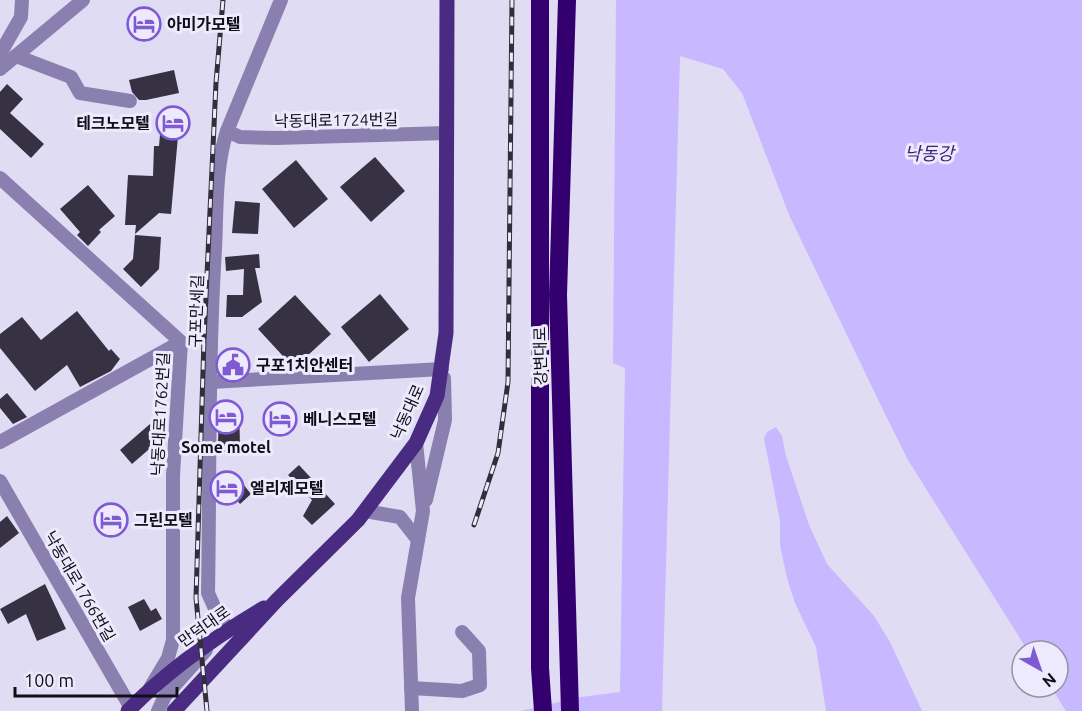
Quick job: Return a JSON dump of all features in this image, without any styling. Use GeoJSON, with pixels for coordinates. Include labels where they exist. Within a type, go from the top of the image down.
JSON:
{"type":"FeatureCollection","features":[{"type":"Feature","properties":{"kind":"highway","name":"강변대로"},"geometry":{"type":"LineString","coordinates":[[540,0],[540,668],[543,711]]}},
{"type":"Feature","properties":{"kind":"highway","name":"강변대로"},"geometry":{"type":"LineString","coordinates":[[567,0],[558,296],[570,711]]}},
{"type":"Feature","properties":{"kind":"main road","name":"낙동대로"},"geometry":{"type":"LineString","coordinates":[[174,711],[277,600],[365,511],[417,443],[437,396],[446,333],[447,0]]}},
{"type":"Feature","properties":{"kind":"main road","name":"만덕대로"},"geometry":{"type":"LineString","coordinates":[[129,710],[148,689],[231,628],[277,600]]}},
{"type":"Feature","properties":{"kind":"street"},"geometry":{"type":"LineString","coordinates":[[0,54],[21,17],[22,0]]}},
{"type":"Feature","properties":{"kind":"street"},"geometry":{"type":"LineString","coordinates":[[0,69],[83,0]]}},
{"type":"Feature","properties":{"kind":"street","name":"구포만세길"},"geometry":{"type":"LineString","coordinates":[[231,628],[220,620],[208,593],[210,322],[217,202],[226,131],[281,0]]}},
{"type":"Feature","properties":{"kind":"street"},"geometry":{"type":"LineString","coordinates":[[16,56],[71,77],[80,93],[130,101]]}},
{"type":"Feature","properties":{"kind":"street","name":"낙동대로1724번길"},"geometry":{"type":"LineString","coordinates":[[226,131],[240,137],[276,138],[447,133]]}},
{"type":"Feature","properties":{"kind":"street","name":"낙동대로1762번길"},"geometry":{"type":"LineString","coordinates":[[0,178],[180,342],[173,475],[173,640],[168,658],[148,689]]}},
{"type":"Feature","properties":{"kind":"street"},"geometry":{"type":"LineString","coordinates":[[0,442],[180,342]]}},
{"type":"Feature","properties":{"kind":"street"},"geometry":{"type":"LineString","coordinates":[[412,711],[408,598],[423,511],[445,420],[444,352]]}},
{"type":"Feature","properties":{"kind":"street"},"geometry":{"type":"LineString","coordinates":[[211,382],[442,369]]}},
{"type":"Feature","properties":{"kind":"street"},"geometry":{"type":"LineString","coordinates":[[417,443],[423,511]]}},
{"type":"Feature","properties":{"kind":"street","name":"낙동대로1766번길"},"geometry":{"type":"LineString","coordinates":[[0,481],[129,710]]}},
{"type":"Feature","properties":{"kind":"street"},"geometry":{"type":"LineString","coordinates":[[365,511],[390,513],[400,517],[418,540]]}},
{"type":"Feature","properties":{"kind":"street"},"geometry":{"type":"LineString","coordinates":[[411,688],[462,691],[480,685],[479,651],[462,632]]}},
{"type":"Feature","properties":{"kind":"street"},"geometry":{"type":"LineString","coordinates":[[158,711],[165,696],[215,640]]}},
{"type":"Feature","properties":{"kind":"water","name":"낙동강"},"geometry":{"type":"Polygon","coordinates":[[[616,0],[1082,0],[1082,711],[1066,711],[1058,699],[1070,699],[1070,639],[1020,639],[908,460],[790,217],[742,93],[723,69],[680,56],[662,711],[521,711],[581,697],[620,692],[625,368],[613,363],[616,0]]]}},
{"type":"Feature","properties":{"kind":"water"},"geometry":{"type":"Polygon","coordinates":[[[776,427],[782,436],[786,456],[809,525],[827,564],[874,616],[890,642],[922,711],[826,711],[816,647],[795,603],[780,545],[780,521],[764,438],[767,432],[776,427]]]}},
{"type":"Feature","properties":{"kind":"building"},"geometry":{"type":"Polygon","coordinates":[[[174,70],[179,93],[139,100],[132,92],[129,80],[174,70]]]}},
{"type":"Feature","properties":{"kind":"building"},"geometry":{"type":"Polygon","coordinates":[[[7,84],[23,99],[10,113],[44,144],[31,158],[0,129],[0,92],[7,84]]]}},
{"type":"Feature","properties":{"kind":"building"},"geometry":{"type":"Polygon","coordinates":[[[162,112],[180,114],[171,214],[159,213],[135,234],[136,225],[125,225],[128,175],[153,176],[154,146],[159,146],[162,112]]]}},
{"type":"Feature","properties":{"kind":"building"},"geometry":{"type":"Polygon","coordinates":[[[375,157],[405,191],[371,222],[340,187],[375,157]]]}},
{"type":"Feature","properties":{"kind":"building"},"geometry":{"type":"Polygon","coordinates":[[[296,160],[328,199],[294,228],[262,189],[296,160]]]}},
{"type":"Feature","properties":{"kind":"building"},"geometry":{"type":"Polygon","coordinates":[[[88,185],[115,216],[99,230],[101,232],[88,246],[77,235],[80,232],[60,209],[88,185]]]}},
{"type":"Feature","properties":{"kind":"building"},"geometry":{"type":"Polygon","coordinates":[[[235,201],[260,203],[258,234],[232,233],[235,201]]]}},
{"type":"Feature","properties":{"kind":"building"},"geometry":{"type":"Polygon","coordinates":[[[135,235],[161,237],[159,269],[141,287],[123,269],[133,259],[135,235]]]}},
{"type":"Feature","properties":{"kind":"building"},"geometry":{"type":"Polygon","coordinates":[[[259,254],[260,268],[255,268],[262,302],[242,317],[226,317],[227,295],[243,295],[244,269],[226,271],[225,257],[259,254]]]}},
{"type":"Feature","properties":{"kind":"building"},"geometry":{"type":"Polygon","coordinates":[[[380,294],[409,329],[369,362],[341,327],[380,294]]]}},
{"type":"Feature","properties":{"kind":"building"},"geometry":{"type":"Polygon","coordinates":[[[295,295],[331,334],[294,368],[258,329],[295,295]]]}},
{"type":"Feature","properties":{"kind":"building"},"geometry":{"type":"Polygon","coordinates":[[[77,311],[109,351],[111,349],[120,359],[111,371],[80,387],[67,365],[35,391],[0,348],[0,334],[22,317],[41,340],[77,311]]]}},
{"type":"Feature","properties":{"kind":"building"},"geometry":{"type":"Polygon","coordinates":[[[7,393],[27,417],[13,424],[0,408],[0,399],[7,393]]]}},
{"type":"Feature","properties":{"kind":"building"},"geometry":{"type":"Polygon","coordinates":[[[239,408],[240,445],[232,445],[232,451],[223,452],[222,444],[218,444],[219,409],[239,408]]]}},
{"type":"Feature","properties":{"kind":"building"},"geometry":{"type":"Polygon","coordinates":[[[150,424],[162,438],[132,464],[120,450],[150,424]]]}},
{"type":"Feature","properties":{"kind":"building"},"geometry":{"type":"Polygon","coordinates":[[[299,465],[335,504],[312,525],[303,516],[312,500],[288,475],[299,465]]]}},
{"type":"Feature","properties":{"kind":"building"},"geometry":{"type":"Polygon","coordinates":[[[235,474],[251,494],[240,504],[233,495],[225,502],[218,492],[218,488],[235,474]]]}},
{"type":"Feature","properties":{"kind":"building"},"geometry":{"type":"Polygon","coordinates":[[[7,516],[19,533],[0,548],[0,522],[7,516]]]}},
{"type":"Feature","properties":{"kind":"building"},"geometry":{"type":"Polygon","coordinates":[[[45,584],[66,629],[37,641],[26,614],[8,624],[0,609],[45,584]]]}},
{"type":"Feature","properties":{"kind":"building"},"geometry":{"type":"Polygon","coordinates":[[[144,599],[151,611],[156,608],[162,619],[140,631],[128,607],[144,599]]]}},
{"type":"Feature","properties":{"kind":"railway"},"geometry":{"type":"LineString","coordinates":[[207,711],[196,598],[204,339],[216,83],[223,0]]}},
{"type":"Feature","properties":{"kind":"railway"},"geometry":{"type":"LineString","coordinates":[[474,525],[498,453],[508,382],[512,0]]}},
{"type":"Feature","properties":{"kind":"place","name":"아미가모텔"},"geometry":{"type":"Point","coordinates":[144,24]}},
{"type":"Feature","properties":{"kind":"place","name":"테크노모텔"},"geometry":{"type":"Point","coordinates":[173,123]}},
{"type":"Feature","properties":{"kind":"place","name":"구포1치안센터"},"geometry":{"type":"Point","coordinates":[233,365]}},
{"type":"Feature","properties":{"kind":"place","name":"Some motel"},"geometry":{"type":"Point","coordinates":[226,417]}},
{"type":"Feature","properties":{"kind":"place","name":"베니스모텔"},"geometry":{"type":"Point","coordinates":[280,419]}},
{"type":"Feature","properties":{"kind":"place","name":"엘리제모텔"},"geometry":{"type":"Point","coordinates":[227,488]}},
{"type":"Feature","properties":{"kind":"place","name":"그린모텔"},"geometry":{"type":"Point","coordinates":[111,520]}}]}
